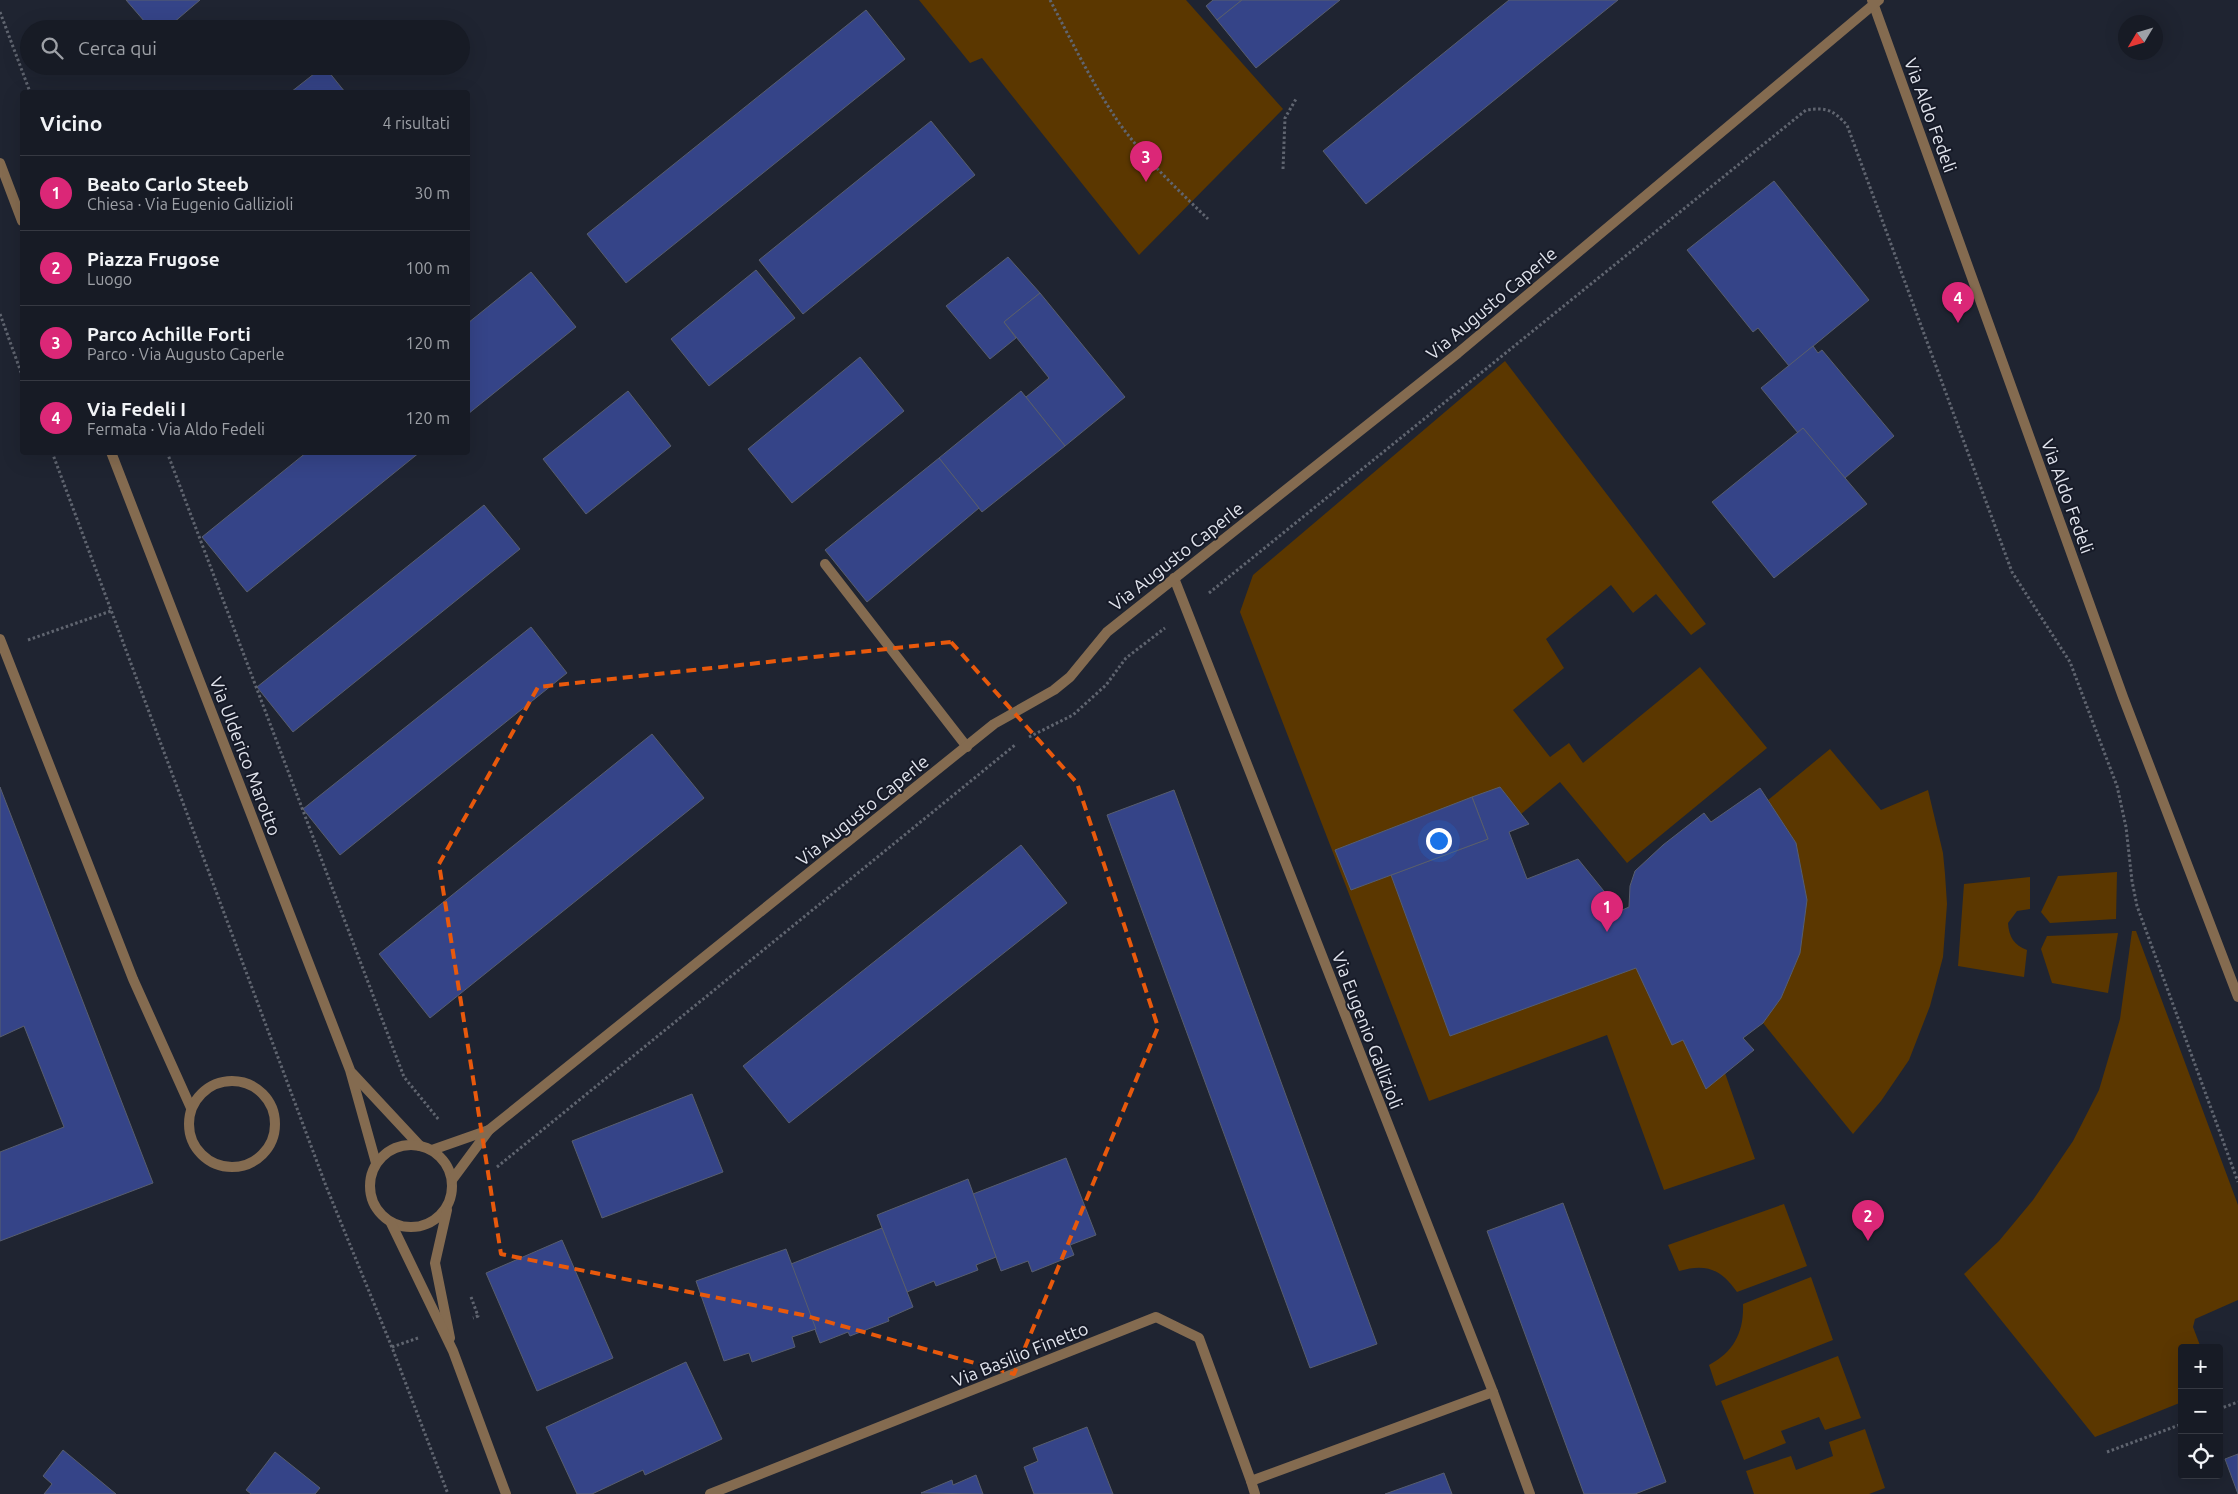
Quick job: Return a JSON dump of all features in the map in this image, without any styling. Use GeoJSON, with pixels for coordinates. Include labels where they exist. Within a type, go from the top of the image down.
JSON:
{"type":"FeatureCollection","features":[{"type":"Feature","properties":{"kind":"street","name":"Via Augusto Caperle"},"geometry":{"type":"LineString","coordinates":[[453,1351],[435,1263],[452,1193],[452,1180],[489,1130],[994,724],[1054,690],[1070,677],[1107,632],[1458,354],[1875,1]]}},
{"type":"Feature","properties":{"kind":"street","name":"Via Aldo Fedeli"},"geometry":{"type":"LineString","coordinates":[[1875,1],[2123,697],[2238,997]]}},
{"type":"Feature","properties":{"kind":"street"},"geometry":{"type":"LineString","coordinates":[[0,163],[20,216]]}},
{"type":"Feature","properties":{"kind":"street","name":"Via Ulderico Marotto"},"geometry":{"type":"LineString","coordinates":[[113,455],[350,1070],[376,1163]]}},
{"type":"Feature","properties":{"kind":"street"},"geometry":{"type":"LineString","coordinates":[[825,564],[967,747]]}},
{"type":"Feature","properties":{"kind":"street","name":"Via Eugenio Gallizioli"},"geometry":{"type":"LineString","coordinates":[[1174,578],[1493,1392],[1530,1494]]}},
{"type":"Feature","properties":{"kind":"street"},"geometry":{"type":"LineString","coordinates":[[2,644],[133,979],[191,1108],[188,1122],[190,1137],[196,1149],[206,1159],[218,1166],[231,1168],[245,1166],[267,1150],[273,1138],[275,1124],[273,1111],[265,1098],[254,1088],[241,1082],[225,1082],[212,1086],[199,1095],[191,1108]]}},
{"type":"Feature","properties":{"kind":"street","name":"Via Ulderico Marotto"},"geometry":{"type":"LineString","coordinates":[[350,1070],[420,1146]]}},
{"type":"Feature","properties":{"kind":"street","name":"Via Augusto Caperle"},"geometry":{"type":"LineString","coordinates":[[432,1150],[489,1130]]}},
{"type":"Feature","properties":{"kind":"street"},"geometry":{"type":"LineString","coordinates":[[376,1163],[385,1154],[396,1148],[408,1145],[420,1146],[432,1150],[442,1158],[449,1168],[452,1180]]}},
{"type":"Feature","properties":{"kind":"street","name":"Via Augusto Caperle"},"geometry":{"type":"LineString","coordinates":[[376,1163],[371,1176],[370,1189],[373,1203],[380,1214],[391,1223],[453,1351],[506,1494]]}},
{"type":"Feature","properties":{"kind":"street"},"geometry":{"type":"LineString","coordinates":[[391,1223],[417,1228],[435,1220],[448,1205]]}},
{"type":"Feature","properties":{"kind":"street","name":"Via Basilio Finetto"},"geometry":{"type":"LineString","coordinates":[[710,1494],[1156,1317],[1199,1338],[1255,1494]]}},
{"type":"Feature","properties":{"kind":"street"},"geometry":{"type":"LineString","coordinates":[[1251,1481],[1493,1392]]}},
{"type":"Feature","properties":{"kind":"path"},"geometry":{"type":"LineString","coordinates":[[1050,0],[1079,55],[1118,120],[1156,168],[1208,219]]}},
{"type":"Feature","properties":{"kind":"path"},"geometry":{"type":"LineString","coordinates":[[0,12],[20,65]]}},
{"type":"Feature","properties":{"kind":"path"},"geometry":{"type":"LineString","coordinates":[[24,75],[29,90]]}},
{"type":"Feature","properties":{"kind":"path"},"geometry":{"type":"LineString","coordinates":[[1283,169],[1285,118],[1296,99]]}},
{"type":"Feature","properties":{"kind":"path"},"geometry":{"type":"LineString","coordinates":[[1024,739],[1073,715],[1106,685],[1126,658],[1806,110],[1819,108],[1834,111],[1847,125],[2012,572],[2070,662],[2117,786],[2126,827],[2132,881],[2137,906],[2238,1182]]}},
{"type":"Feature","properties":{"kind":"path"},"geometry":{"type":"LineString","coordinates":[[0,314],[20,369]]}},
{"type":"Feature","properties":{"kind":"path"},"geometry":{"type":"LineString","coordinates":[[53,455],[326,1186],[393,1350],[448,1494]]}},
{"type":"Feature","properties":{"kind":"path"},"geometry":{"type":"LineString","coordinates":[[168,455],[404,1077],[457,1141]]}},
{"type":"Feature","properties":{"kind":"path"},"geometry":{"type":"LineString","coordinates":[[2,644],[111,611]]}},
{"type":"Feature","properties":{"kind":"path"},"geometry":{"type":"LineString","coordinates":[[470,1156],[487,1175],[1016,744]]}},
{"type":"Feature","properties":{"kind":"path"},"geometry":{"type":"LineString","coordinates":[[2223,1408],[2238,1402]]}},
{"type":"Feature","properties":{"kind":"path"},"geometry":{"type":"LineString","coordinates":[[2107,1452],[2178,1425]]}},
{"type":"Feature","properties":{"kind":"highlighted area"},"geometry":{"type":"Polygon","coordinates":[[[951,642],[1077,783],[1158,1027],[1014,1374],[803,1315],[501,1254],[439,864],[538,687],[951,642]]]}},
{"type":"Feature","properties":{"kind":"shaded area"},"geometry":{"type":"Polygon","coordinates":[[[919,0],[1186,0],[1283,109],[1139,255],[982,58],[970,63],[919,0]]]}},
{"type":"Feature","properties":{"kind":"shaded area"},"geometry":{"type":"Polygon","coordinates":[[[1505,361],[1706,624],[1691,635],[1656,594],[1633,613],[1611,585],[1546,639],[1564,668],[1513,710],[1550,757],[1569,743],[1583,763],[1700,667],[1767,748],[1627,863],[1560,782],[1521,814],[1500,787],[1335,850],[1351,890],[1391,875],[1450,1036],[1636,968],[1683,1040],[1706,1089],[1725,1073],[1755,1159],[1664,1190],[1607,1035],[1429,1101],[1240,612],[1253,575],[1505,361]]]}},
{"type":"Feature","properties":{"kind":"shaded area"},"geometry":{"type":"Polygon","coordinates":[[[1830,749],[1881,810],[1928,790],[1943,853],[1947,904],[1943,957],[1930,1006],[1909,1060],[1881,1101],[1853,1134],[1763,1023],[1781,998],[1800,953],[1807,900],[1796,843],[1768,800],[1830,749]]]}},
{"type":"Feature","properties":{"kind":"shaded area"},"geometry":{"type":"Polygon","coordinates":[[[2117,872],[2116,919],[2050,923],[2041,912],[2058,876],[2117,872]]]}},
{"type":"Feature","properties":{"kind":"shaded area"},"geometry":{"type":"Polygon","coordinates":[[[2030,877],[2030,909],[2017,911],[2008,923],[2013,940],[2027,950],[2024,977],[1958,966],[1964,884],[2030,877]]]}},
{"type":"Feature","properties":{"kind":"shaded area"},"geometry":{"type":"Polygon","coordinates":[[[2132,931],[2136,931],[2238,1205],[2238,1300],[2195,1319],[2193,1327],[2199,1344],[2178,1344],[2178,1404],[2095,1437],[1964,1274],[1999,1241],[2033,1200],[2073,1141],[2099,1090],[2120,1019],[2132,931]]]}},
{"type":"Feature","properties":{"kind":"shaded area"},"geometry":{"type":"Polygon","coordinates":[[[2118,933],[2108,993],[2052,983],[2041,949],[2047,936],[2118,933]]]}},
{"type":"Feature","properties":{"kind":"shaded area"},"geometry":{"type":"Polygon","coordinates":[[[1784,1204],[1807,1266],[1737,1292],[1725,1278],[1712,1270],[1697,1268],[1679,1271],[1668,1245],[1784,1204]]]}},
{"type":"Feature","properties":{"kind":"shaded area"},"geometry":{"type":"Polygon","coordinates":[[[1811,1277],[1833,1340],[1716,1386],[1709,1365],[1725,1354],[1736,1340],[1742,1324],[1743,1304],[1811,1277]]]}},
{"type":"Feature","properties":{"kind":"shaded area"},"geometry":{"type":"Polygon","coordinates":[[[1838,1356],[1861,1418],[1825,1430],[1819,1417],[1781,1431],[1786,1443],[1744,1460],[1721,1401],[1838,1356]]]}},
{"type":"Feature","properties":{"kind":"shaded area"},"geometry":{"type":"Polygon","coordinates":[[[1865,1429],[1885,1488],[1869,1494],[1754,1494],[1746,1471],[1791,1456],[1796,1470],[1833,1456],[1829,1442],[1865,1429]]]}},
{"type":"Feature","properties":{"kind":"building"},"geometry":{"type":"Polygon","coordinates":[[[126,0],[200,0],[177,20],[143,20],[126,0]]]}},
{"type":"Feature","properties":{"kind":"building"},"geometry":{"type":"Polygon","coordinates":[[[1213,0],[1242,0],[1217,20],[1206,6],[1213,0]]]}},
{"type":"Feature","properties":{"kind":"building"},"geometry":{"type":"Polygon","coordinates":[[[1242,0],[1340,0],[1256,68],[1217,20],[1242,0]]]}},
{"type":"Feature","properties":{"kind":"building"},"geometry":{"type":"Polygon","coordinates":[[[1509,0],[1618,0],[1366,204],[1323,151],[1509,0]]]}},
{"type":"Feature","properties":{"kind":"building"},"geometry":{"type":"Polygon","coordinates":[[[866,10],[905,59],[626,283],[587,234],[866,10]]]}},
{"type":"Feature","properties":{"kind":"building"},"geometry":{"type":"Polygon","coordinates":[[[313,75],[331,75],[343,90],[294,90],[313,75]]]}},
{"type":"Feature","properties":{"kind":"building"},"geometry":{"type":"Polygon","coordinates":[[[931,121],[975,175],[803,314],[759,260],[931,121]]]}},
{"type":"Feature","properties":{"kind":"building"},"geometry":{"type":"Polygon","coordinates":[[[1774,181],[1869,300],[1789,366],[1758,328],[1753,332],[1687,250],[1774,181]]]}},
{"type":"Feature","properties":{"kind":"building"},"geometry":{"type":"Polygon","coordinates":[[[1008,257],[1040,293],[1004,322],[1016,338],[990,359],[946,306],[1008,257]]]}},
{"type":"Feature","properties":{"kind":"building"},"geometry":{"type":"Polygon","coordinates":[[[756,270],[795,318],[709,386],[671,339],[756,270]]]}},
{"type":"Feature","properties":{"kind":"building"},"geometry":{"type":"Polygon","coordinates":[[[531,272],[576,327],[470,412],[470,321],[531,272]]]}},
{"type":"Feature","properties":{"kind":"building"},"geometry":{"type":"Polygon","coordinates":[[[1040,293],[1125,397],[1065,446],[1026,397],[1049,378],[1004,322],[1040,293]]]}},
{"type":"Feature","properties":{"kind":"building"},"geometry":{"type":"Polygon","coordinates":[[[1813,346],[1818,353],[1822,350],[1894,436],[1845,478],[1803,428],[1798,433],[1761,388],[1813,346]]]}},
{"type":"Feature","properties":{"kind":"building"},"geometry":{"type":"Polygon","coordinates":[[[860,357],[904,411],[792,503],[748,449],[860,357]]]}},
{"type":"Feature","properties":{"kind":"building"},"geometry":{"type":"Polygon","coordinates":[[[628,391],[671,446],[586,514],[543,459],[628,391]]]}},
{"type":"Feature","properties":{"kind":"building"},"geometry":{"type":"Polygon","coordinates":[[[1021,391],[1065,446],[982,512],[939,458],[1021,391]]]}},
{"type":"Feature","properties":{"kind":"building"},"geometry":{"type":"Polygon","coordinates":[[[1803,428],[1867,504],[1774,578],[1712,502],[1803,428]]]}},
{"type":"Feature","properties":{"kind":"building"},"geometry":{"type":"Polygon","coordinates":[[[303,455],[416,455],[247,592],[202,537],[303,455]]]}},
{"type":"Feature","properties":{"kind":"building"},"geometry":{"type":"Polygon","coordinates":[[[939,458],[979,508],[867,602],[825,550],[939,458]]]}},
{"type":"Feature","properties":{"kind":"building"},"geometry":{"type":"Polygon","coordinates":[[[484,505],[520,549],[293,732],[257,687],[484,505]]]}},
{"type":"Feature","properties":{"kind":"building"},"geometry":{"type":"Polygon","coordinates":[[[531,627],[567,673],[340,855],[303,809],[531,627]]]}},
{"type":"Feature","properties":{"kind":"building"},"geometry":{"type":"Polygon","coordinates":[[[652,734],[704,798],[430,1018],[379,954],[652,734]]]}},
{"type":"Feature","properties":{"kind":"building"},"geometry":{"type":"Polygon","coordinates":[[[0,787],[153,1183],[0,1241],[0,1152],[64,1127],[24,1026],[0,1037],[0,787]]]}},
{"type":"Feature","properties":{"kind":"building"},"geometry":{"type":"Polygon","coordinates":[[[1500,787],[1529,824],[1509,832],[1527,879],[1578,859],[1620,911],[1629,907],[1630,886],[1635,871],[1663,845],[1704,813],[1711,822],[1760,788],[1796,843],[1807,900],[1800,953],[1781,998],[1763,1023],[1743,1038],[1754,1050],[1706,1089],[1683,1040],[1672,1045],[1636,968],[1450,1036],[1391,875],[1488,839],[1472,797],[1500,787]]]}},
{"type":"Feature","properties":{"kind":"building"},"geometry":{"type":"Polygon","coordinates":[[[1174,790],[1377,1344],[1310,1368],[1107,815],[1174,790]]]}},
{"type":"Feature","properties":{"kind":"building"},"geometry":{"type":"Polygon","coordinates":[[[1472,797],[1488,839],[1351,890],[1335,850],[1472,797]]]}},
{"type":"Feature","properties":{"kind":"building"},"geometry":{"type":"Polygon","coordinates":[[[1021,845],[1067,903],[789,1123],[743,1066],[1021,845]]]}},
{"type":"Feature","properties":{"kind":"building"},"geometry":{"type":"Polygon","coordinates":[[[692,1094],[723,1172],[602,1218],[572,1141],[692,1094]]]}},
{"type":"Feature","properties":{"kind":"building"},"geometry":{"type":"Polygon","coordinates":[[[1066,1158],[1096,1235],[1070,1245],[1074,1255],[1032,1272],[1028,1261],[1001,1271],[973,1194],[1066,1158]]]}},
{"type":"Feature","properties":{"kind":"building"},"geometry":{"type":"Polygon","coordinates":[[[968,1179],[996,1257],[976,1265],[978,1270],[936,1286],[934,1281],[907,1292],[877,1215],[968,1179]]]}},
{"type":"Feature","properties":{"kind":"building"},"geometry":{"type":"Polygon","coordinates":[[[1563,1203],[1666,1482],[1635,1494],[1584,1494],[1487,1231],[1563,1203]]]}},
{"type":"Feature","properties":{"kind":"building"},"geometry":{"type":"Polygon","coordinates":[[[882,1228],[913,1307],[888,1318],[889,1321],[850,1336],[848,1332],[820,1343],[791,1264],[882,1228]]]}},
{"type":"Feature","properties":{"kind":"building"},"geometry":{"type":"Polygon","coordinates":[[[562,1240],[613,1358],[537,1391],[486,1273],[562,1240]]]}},
{"type":"Feature","properties":{"kind":"building"},"geometry":{"type":"Polygon","coordinates":[[[786,1249],[816,1329],[792,1337],[795,1347],[752,1362],[749,1353],[724,1361],[696,1281],[786,1249]]]}},
{"type":"Feature","properties":{"kind":"building"},"geometry":{"type":"Polygon","coordinates":[[[686,1362],[722,1439],[645,1475],[643,1470],[592,1494],[577,1494],[546,1427],[686,1362]]]}},
{"type":"Feature","properties":{"kind":"building"},"geometry":{"type":"Polygon","coordinates":[[[1087,1427],[1113,1494],[1034,1494],[1024,1467],[1038,1461],[1033,1448],[1087,1427]]]}},
{"type":"Feature","properties":{"kind":"building"},"geometry":{"type":"Polygon","coordinates":[[[63,1450],[116,1494],[44,1494],[52,1484],[43,1476],[63,1450]]]}},
{"type":"Feature","properties":{"kind":"building"},"geometry":{"type":"Polygon","coordinates":[[[275,1452],[320,1488],[315,1494],[251,1494],[246,1490],[275,1452]]]}},
{"type":"Feature","properties":{"kind":"building"},"geometry":{"type":"Polygon","coordinates":[[[2238,1454],[2238,1494],[2225,1459],[2238,1454]]]}},
{"type":"Feature","properties":{"kind":"building"},"geometry":{"type":"Polygon","coordinates":[[[1444,1473],[1452,1494],[1385,1494],[1444,1473]]]}},
{"type":"Feature","properties":{"kind":"building"},"geometry":{"type":"Polygon","coordinates":[[[976,1475],[983,1494],[921,1493],[952,1480],[953,1485],[976,1475]]]}},
{"type":"Feature","properties":{"kind":"place","name":"Parco Achille Forti"},"geometry":{"type":"Point","coordinates":[1146,182]}},
{"type":"Feature","properties":{"kind":"place","name":"Via Fedeli I"},"geometry":{"type":"Point","coordinates":[1958,323]}},
{"type":"Feature","properties":{"kind":"place","name":"Beato Carlo Steeb"},"geometry":{"type":"Point","coordinates":[1607,932]}},
{"type":"Feature","properties":{"kind":"place","name":"Piazza Frugose"},"geometry":{"type":"Point","coordinates":[1868,1241]}}]}
